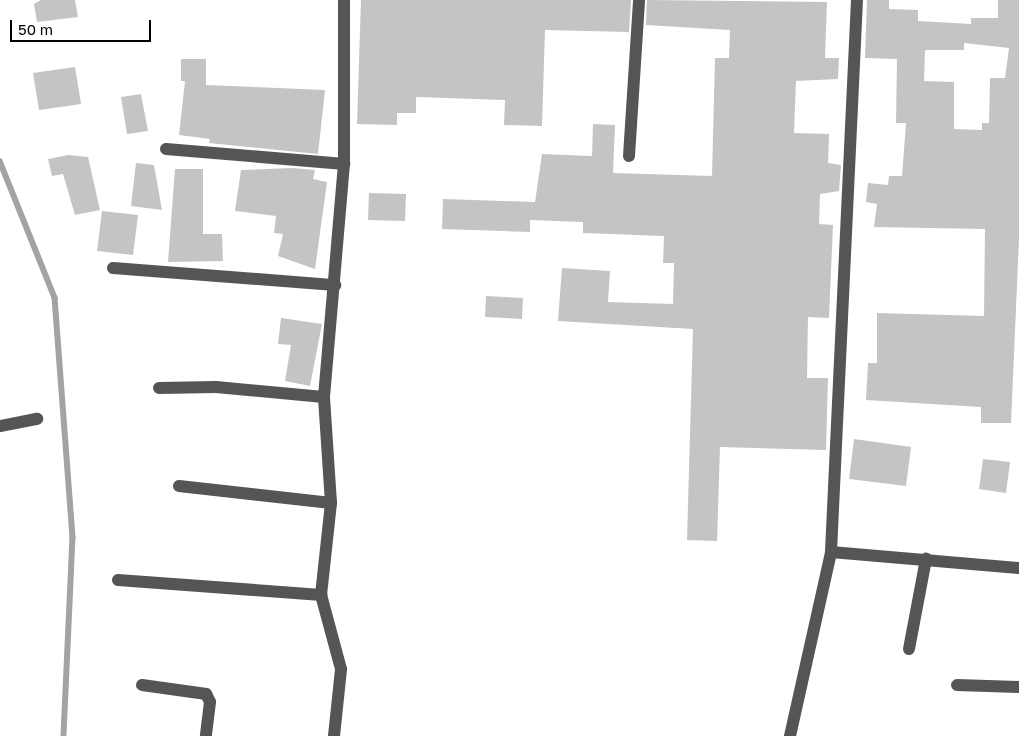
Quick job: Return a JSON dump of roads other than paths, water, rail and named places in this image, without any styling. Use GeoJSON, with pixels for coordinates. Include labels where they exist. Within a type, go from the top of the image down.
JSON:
{"type":"FeatureCollection","features":[{"type":"Feature","properties":{"kind":"street"},"geometry":{"type":"LineString","coordinates":[[334,736],[341,669],[321,595],[331,503],[324,398],[344,164],[344,0]]}},
{"type":"Feature","properties":{"kind":"street"},"geometry":{"type":"LineString","coordinates":[[629,156],[639,0]]}},
{"type":"Feature","properties":{"kind":"street"},"geometry":{"type":"LineString","coordinates":[[790,736],[831,552],[857,0]]}},
{"type":"Feature","properties":{"kind":"street"},"geometry":{"type":"LineString","coordinates":[[166,149],[344,164]]}},
{"type":"Feature","properties":{"kind":"street"},"geometry":{"type":"LineString","coordinates":[[113,268],[335,285]]}},
{"type":"Feature","properties":{"kind":"street"},"geometry":{"type":"LineString","coordinates":[[159,388],[216,387],[324,398]]}},
{"type":"Feature","properties":{"kind":"street"},"geometry":{"type":"LineString","coordinates":[[0,426],[37,419]]}},
{"type":"Feature","properties":{"kind":"street"},"geometry":{"type":"LineString","coordinates":[[179,486],[331,503]]}},
{"type":"Feature","properties":{"kind":"street"},"geometry":{"type":"LineString","coordinates":[[831,552],[926,558],[1019,568]]}},
{"type":"Feature","properties":{"kind":"street"},"geometry":{"type":"LineString","coordinates":[[908,649],[926,558]]}},
{"type":"Feature","properties":{"kind":"street"},"geometry":{"type":"LineString","coordinates":[[118,580],[321,595]]}},
{"type":"Feature","properties":{"kind":"street"},"geometry":{"type":"LineString","coordinates":[[142,685],[206,694],[210,702],[206,736]]}},
{"type":"Feature","properties":{"kind":"street"},"geometry":{"type":"LineString","coordinates":[[957,685],[1019,687]]}},
{"type":"Feature","properties":{"kind":"waterway"},"geometry":{"type":"LineString","coordinates":[[0,161],[55,298],[73,537],[64,736]]}}]}
